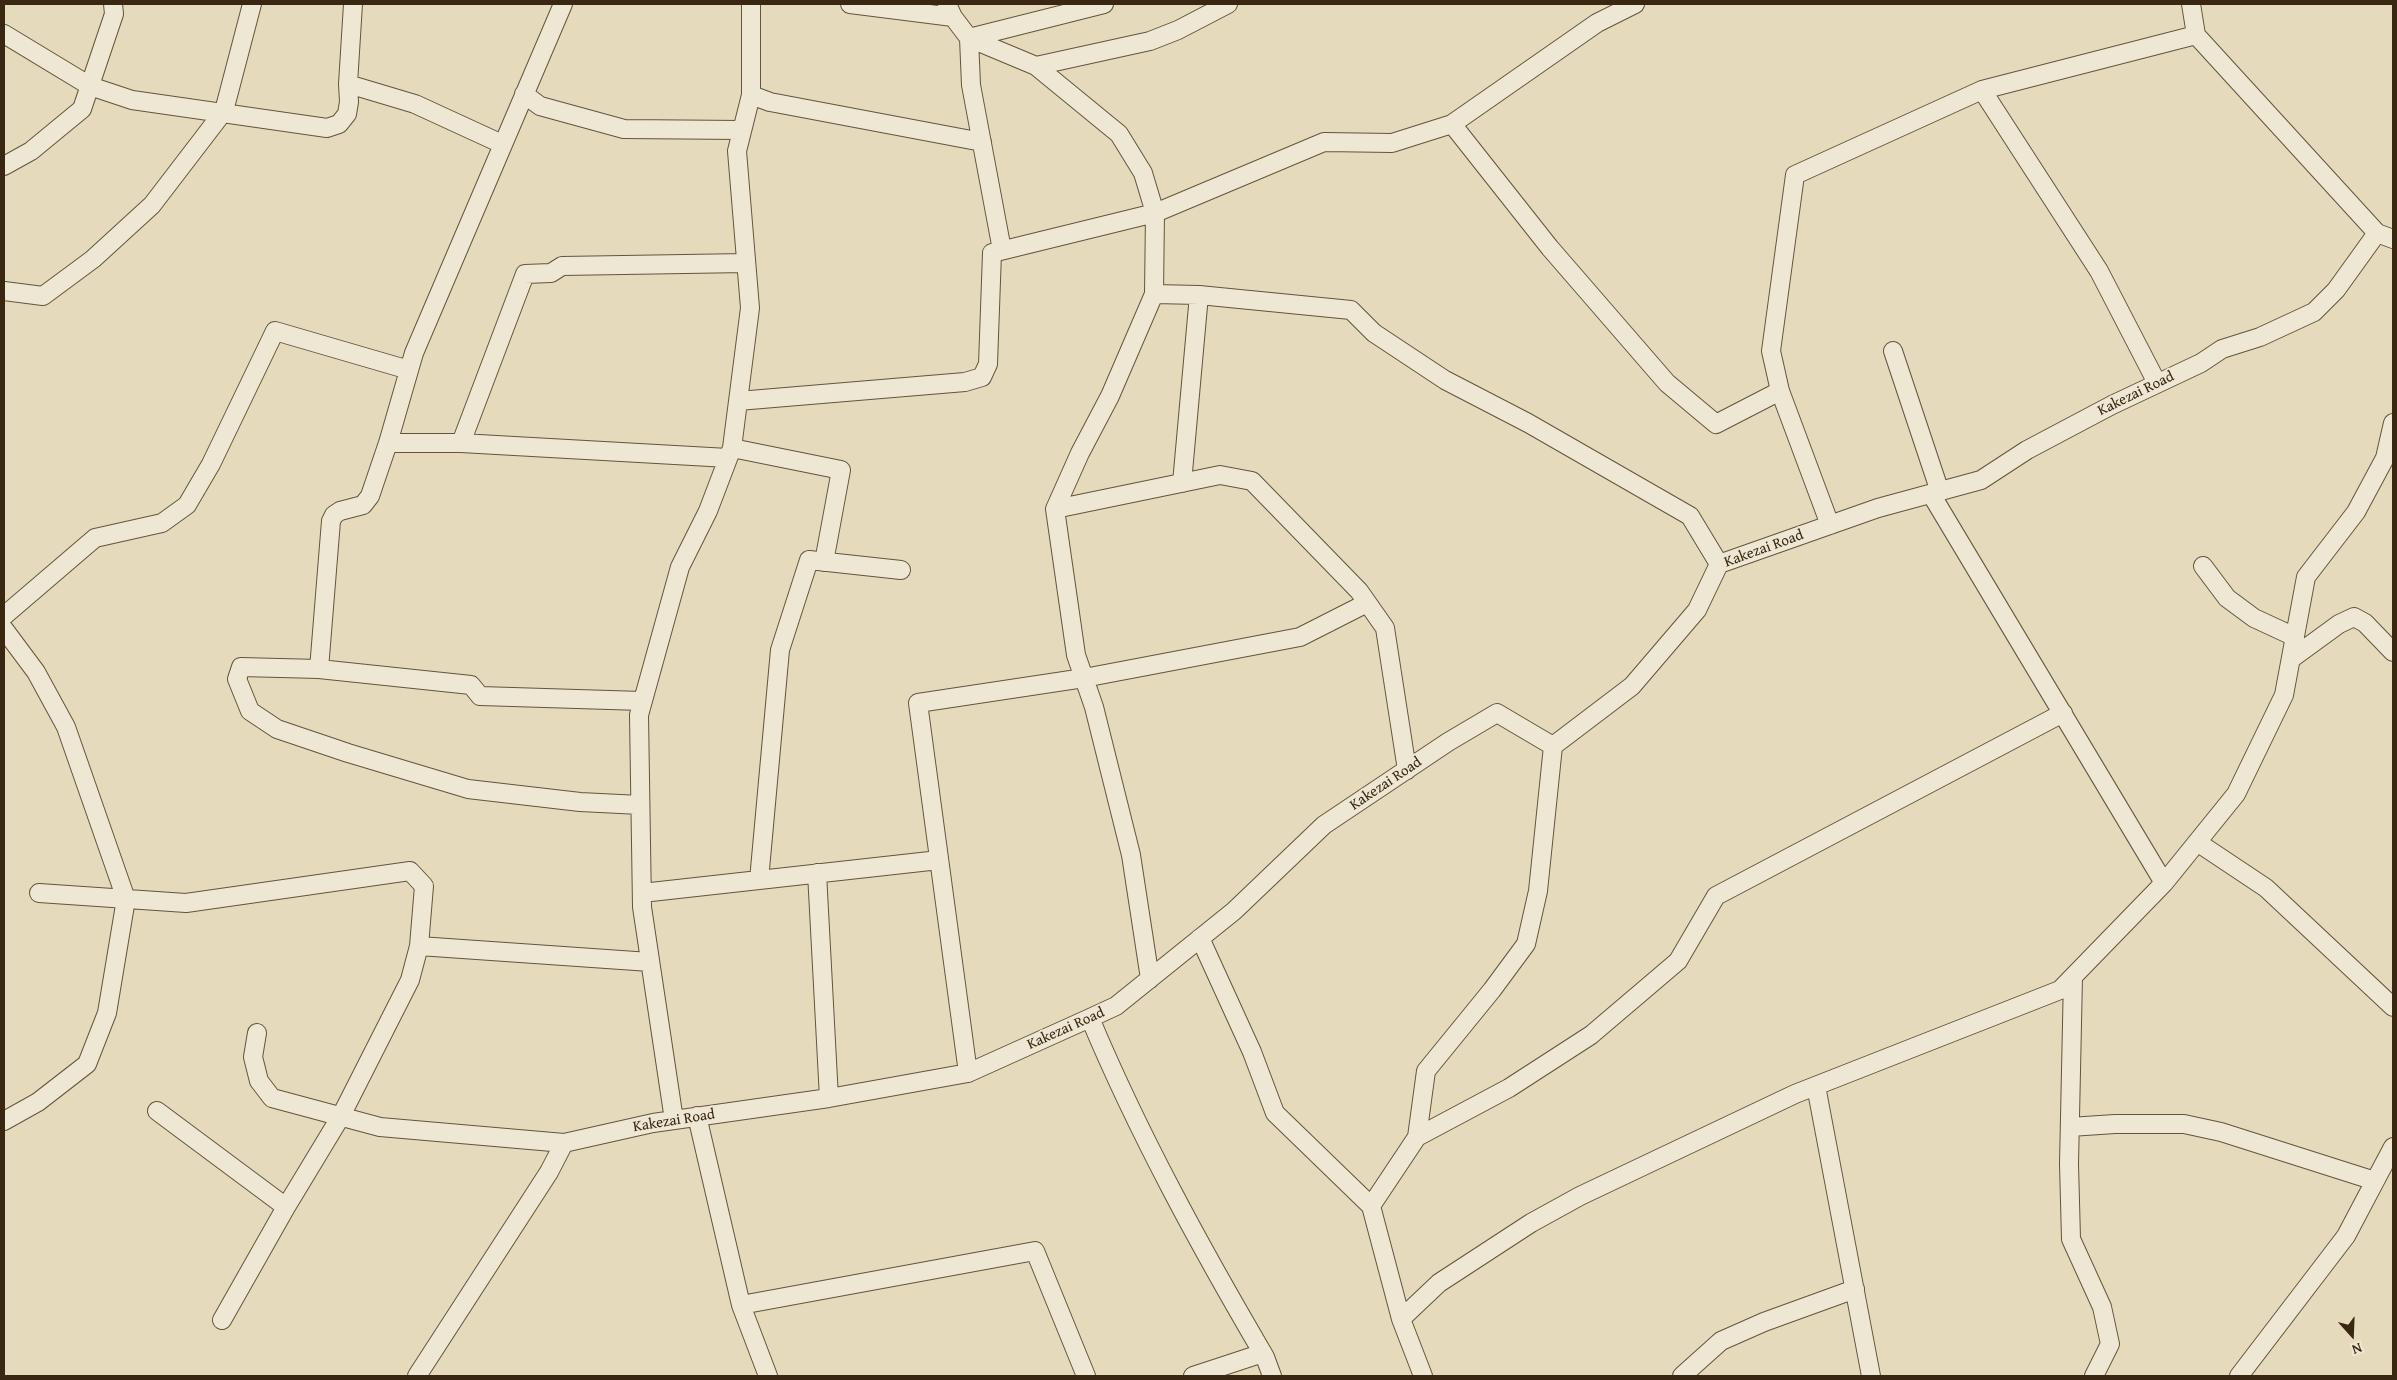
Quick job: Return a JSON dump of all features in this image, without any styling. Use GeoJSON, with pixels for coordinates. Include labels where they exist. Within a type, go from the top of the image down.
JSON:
{"type":"FeatureCollection","features":[{"type":"Feature","properties":{"kind":"street"},"geometry":{"type":"LineString","coordinates":[[4,166],[31,151],[82,109],[114,14],[113,4]]}},
{"type":"Feature","properties":{"kind":"street"},"geometry":{"type":"LineString","coordinates":[[4,291],[43,296],[93,259],[152,205],[224,111],[252,4]]}},
{"type":"Feature","properties":{"kind":"street"},"geometry":{"type":"LineString","coordinates":[[4,34],[90,86],[132,100],[224,111],[327,128],[339,124],[346,114],[349,102],[348,84],[353,4]]}},
{"type":"Feature","properties":{"kind":"street"},"geometry":{"type":"LineString","coordinates":[[319,669],[331,521],[334,515],[340,511],[363,505],[370,496],[388,443],[414,353],[563,4]]}},
{"type":"Feature","properties":{"kind":"street"},"geometry":{"type":"LineString","coordinates":[[674,1120],[650,962],[642,893],[639,714],[680,567],[708,512],[730,453],[750,308],[737,151],[751,95],[751,4]]}},
{"type":"Feature","properties":{"kind":"street"},"geometry":{"type":"LineString","coordinates":[[850,4],[950,10],[969,38],[971,85],[1002,250]]}},
{"type":"Feature","properties":{"kind":"street"},"geometry":{"type":"LineString","coordinates":[[969,38],[1104,4]]}},
{"type":"Feature","properties":{"kind":"street"},"geometry":{"type":"LineString","coordinates":[[1036,66],[1150,41],[1178,30],[1228,4]]}},
{"type":"Feature","properties":{"kind":"street"},"geometry":{"type":"LineString","coordinates":[[738,400],[965,382],[982,377],[988,364],[992,253],[1156,213],[1324,142],[1392,143],[1452,124],[1597,23],[1635,4]]}},
{"type":"Feature","properties":{"kind":"street"},"geometry":{"type":"LineString","coordinates":[[2191,4],[2196,35],[2385,236]]}},
{"type":"Feature","properties":{"kind":"street"},"geometry":{"type":"LineString","coordinates":[[1830,525],[1780,391],[1772,351],[1795,175],[1982,90],[2196,35]]}},
{"type":"Feature","properties":{"kind":"street"},"geometry":{"type":"LineString","coordinates":[[969,38],[1036,66],[1118,134],[1143,173],[1156,213],[1154,294],[1110,396],[1080,454],[1055,509],[1076,655],[1094,706],[1131,855],[1150,978]]}},
{"type":"Feature","properties":{"kind":"street"},"geometry":{"type":"LineString","coordinates":[[348,84],[415,104],[502,144]]}},
{"type":"Feature","properties":{"kind":"street"},"geometry":{"type":"LineString","coordinates":[[1982,90],[2099,272],[2157,383]]}},
{"type":"Feature","properties":{"kind":"street"},"geometry":{"type":"LineString","coordinates":[[524,94],[540,106],[624,129],[741,130]]}},
{"type":"Feature","properties":{"kind":"street"},"geometry":{"type":"LineString","coordinates":[[751,95],[770,102],[982,142]]}},
{"type":"Feature","properties":{"kind":"street"},"geometry":{"type":"LineString","coordinates":[[1452,124],[1550,248],[1660,376],[1716,424],[1780,391]]}},
{"type":"Feature","properties":{"kind":"street","name":"Kakezai Road"},"geometry":{"type":"LineString","coordinates":[[257,1033],[253,1057],[259,1081],[272,1098],[380,1127],[564,1143],[697,1116],[829,1098],[968,1073],[1116,1006],[1234,910],[1324,825],[1497,713],[1553,746],[1632,686],[1697,610],[1719,564],[1878,508],[1981,480],[2027,450],[2157,383],[2201,363],[2222,349],[2260,337],[2314,312],[2385,236]]}},
{"type":"Feature","properties":{"kind":"street"},"geometry":{"type":"LineString","coordinates":[[461,443],[525,274],[551,273],[562,266],[746,263]]}},
{"type":"Feature","properties":{"kind":"street"},"geometry":{"type":"LineString","coordinates":[[1154,294],[1199,294],[1351,310],[1374,333],[1445,380],[1528,423],[1690,516],[1719,564]]}},
{"type":"Feature","properties":{"kind":"street"},"geometry":{"type":"LineString","coordinates":[[1182,483],[1199,294]]}},
{"type":"Feature","properties":{"kind":"street"},"geometry":{"type":"LineString","coordinates":[[4,616],[94,538],[162,523],[186,505],[211,464],[275,332],[409,370]]}},
{"type":"Feature","properties":{"kind":"street"},"geometry":{"type":"LineString","coordinates":[[1893,351],[1936,493],[2063,714],[2164,883]]}},
{"type":"Feature","properties":{"kind":"street"},"geometry":{"type":"LineString","coordinates":[[1401,1319],[1439,1283],[1539,1219],[1580,1196],[1816,1086],[2060,990],[2164,883],[2236,794],[2284,695],[2306,577],[2356,512],[2385,458],[2393,423]]}},
{"type":"Feature","properties":{"kind":"street"},"geometry":{"type":"LineString","coordinates":[[388,443],[461,443],[730,453],[841,470],[824,562]]}},
{"type":"Feature","properties":{"kind":"street"},"geometry":{"type":"LineString","coordinates":[[1055,509],[1220,474],[1252,481],[1359,591],[1385,628],[1407,770]]}},
{"type":"Feature","properties":{"kind":"street"},"geometry":{"type":"LineString","coordinates":[[759,880],[780,650],[809,560],[901,570]]}},
{"type":"Feature","properties":{"kind":"street"},"geometry":{"type":"LineString","coordinates":[[2204,566],[2227,598],[2254,618],[2295,636]]}},
{"type":"Feature","properties":{"kind":"street"},"geometry":{"type":"LineString","coordinates":[[968,1073],[918,703],[1084,678],[1300,637],[1367,603]]}},
{"type":"Feature","properties":{"kind":"street"},"geometry":{"type":"LineString","coordinates":[[2291,659],[2339,624],[2354,617],[2365,623],[2393,652]]}},
{"type":"Feature","properties":{"kind":"street"},"geometry":{"type":"LineString","coordinates":[[4,629],[36,672],[66,728],[126,899],[107,1013],[87,1064],[38,1102],[4,1121]]}},
{"type":"Feature","properties":{"kind":"street"},"geometry":{"type":"LineString","coordinates":[[640,805],[580,802],[468,789],[348,753],[277,729],[250,711],[237,678],[241,667],[319,669],[470,685],[480,696],[642,701]]}},
{"type":"Feature","properties":{"kind":"street"},"geometry":{"type":"LineString","coordinates":[[1417,1137],[1509,1088],[1591,1035],[1678,961],[1716,896],[2063,714]]}},
{"type":"Feature","properties":{"kind":"street"},"geometry":{"type":"LineString","coordinates":[[1371,1206],[1417,1137],[1426,1071],[1492,990],[1526,944],[1538,891],[1553,746]]}},
{"type":"Feature","properties":{"kind":"street"},"geometry":{"type":"LineString","coordinates":[[2197,842],[2266,888],[2393,1007]]}},
{"type":"Feature","properties":{"kind":"street"},"geometry":{"type":"LineString","coordinates":[[642,893],[939,860]]}},
{"type":"Feature","properties":{"kind":"street"},"geometry":{"type":"LineString","coordinates":[[39,893],[186,903],[410,872],[424,886],[419,946],[410,980],[341,1116],[286,1207],[222,1320]]}},
{"type":"Feature","properties":{"kind":"street"},"geometry":{"type":"LineString","coordinates":[[817,873],[829,1098]]}},
{"type":"Feature","properties":{"kind":"street"},"geometry":{"type":"LineString","coordinates":[[1200,938],[1252,1052],[1275,1113],[1371,1206],[1401,1319],[1422,1376]]}},
{"type":"Feature","properties":{"kind":"street"},"geometry":{"type":"LineString","coordinates":[[419,946],[650,962]]}},
{"type":"Feature","properties":{"kind":"street"},"geometry":{"type":"LineString","coordinates":[[2073,977],[2070,1127],[2071,1240],[2102,1307],[2110,1344],[2094,1376]]}},
{"type":"Feature","properties":{"kind":"street"},"geometry":{"type":"LineString","coordinates":[[1090,1018],[1111,1069],[1203,1248],[1263,1353],[1272,1376]]}},
{"type":"Feature","properties":{"kind":"street"},"geometry":{"type":"LineString","coordinates":[[1816,1086],[1871,1376]]}},
{"type":"Feature","properties":{"kind":"street"},"geometry":{"type":"LineString","coordinates":[[157,1111],[286,1207]]}},
{"type":"Feature","properties":{"kind":"street"},"geometry":{"type":"LineString","coordinates":[[697,1116],[741,1305],[768,1376]]}},
{"type":"Feature","properties":{"kind":"street"},"geometry":{"type":"LineString","coordinates":[[2070,1127],[2115,1124],[2184,1124],[2221,1132],[2375,1181]]}},
{"type":"Feature","properties":{"kind":"street"},"geometry":{"type":"LineString","coordinates":[[417,1376],[549,1172],[564,1143]]}},
{"type":"Feature","properties":{"kind":"street"},"geometry":{"type":"LineString","coordinates":[[2239,1376],[2346,1236],[2393,1147]]}},
{"type":"Feature","properties":{"kind":"street"},"geometry":{"type":"LineString","coordinates":[[741,1305],[1035,1251],[1086,1376]]}},
{"type":"Feature","properties":{"kind":"street"},"geometry":{"type":"LineString","coordinates":[[1682,1376],[1720,1341],[1764,1322],[1856,1289]]}},
{"type":"Feature","properties":{"kind":"street"},"geometry":{"type":"LineString","coordinates":[[1193,1376],[1263,1353]]}}]}
